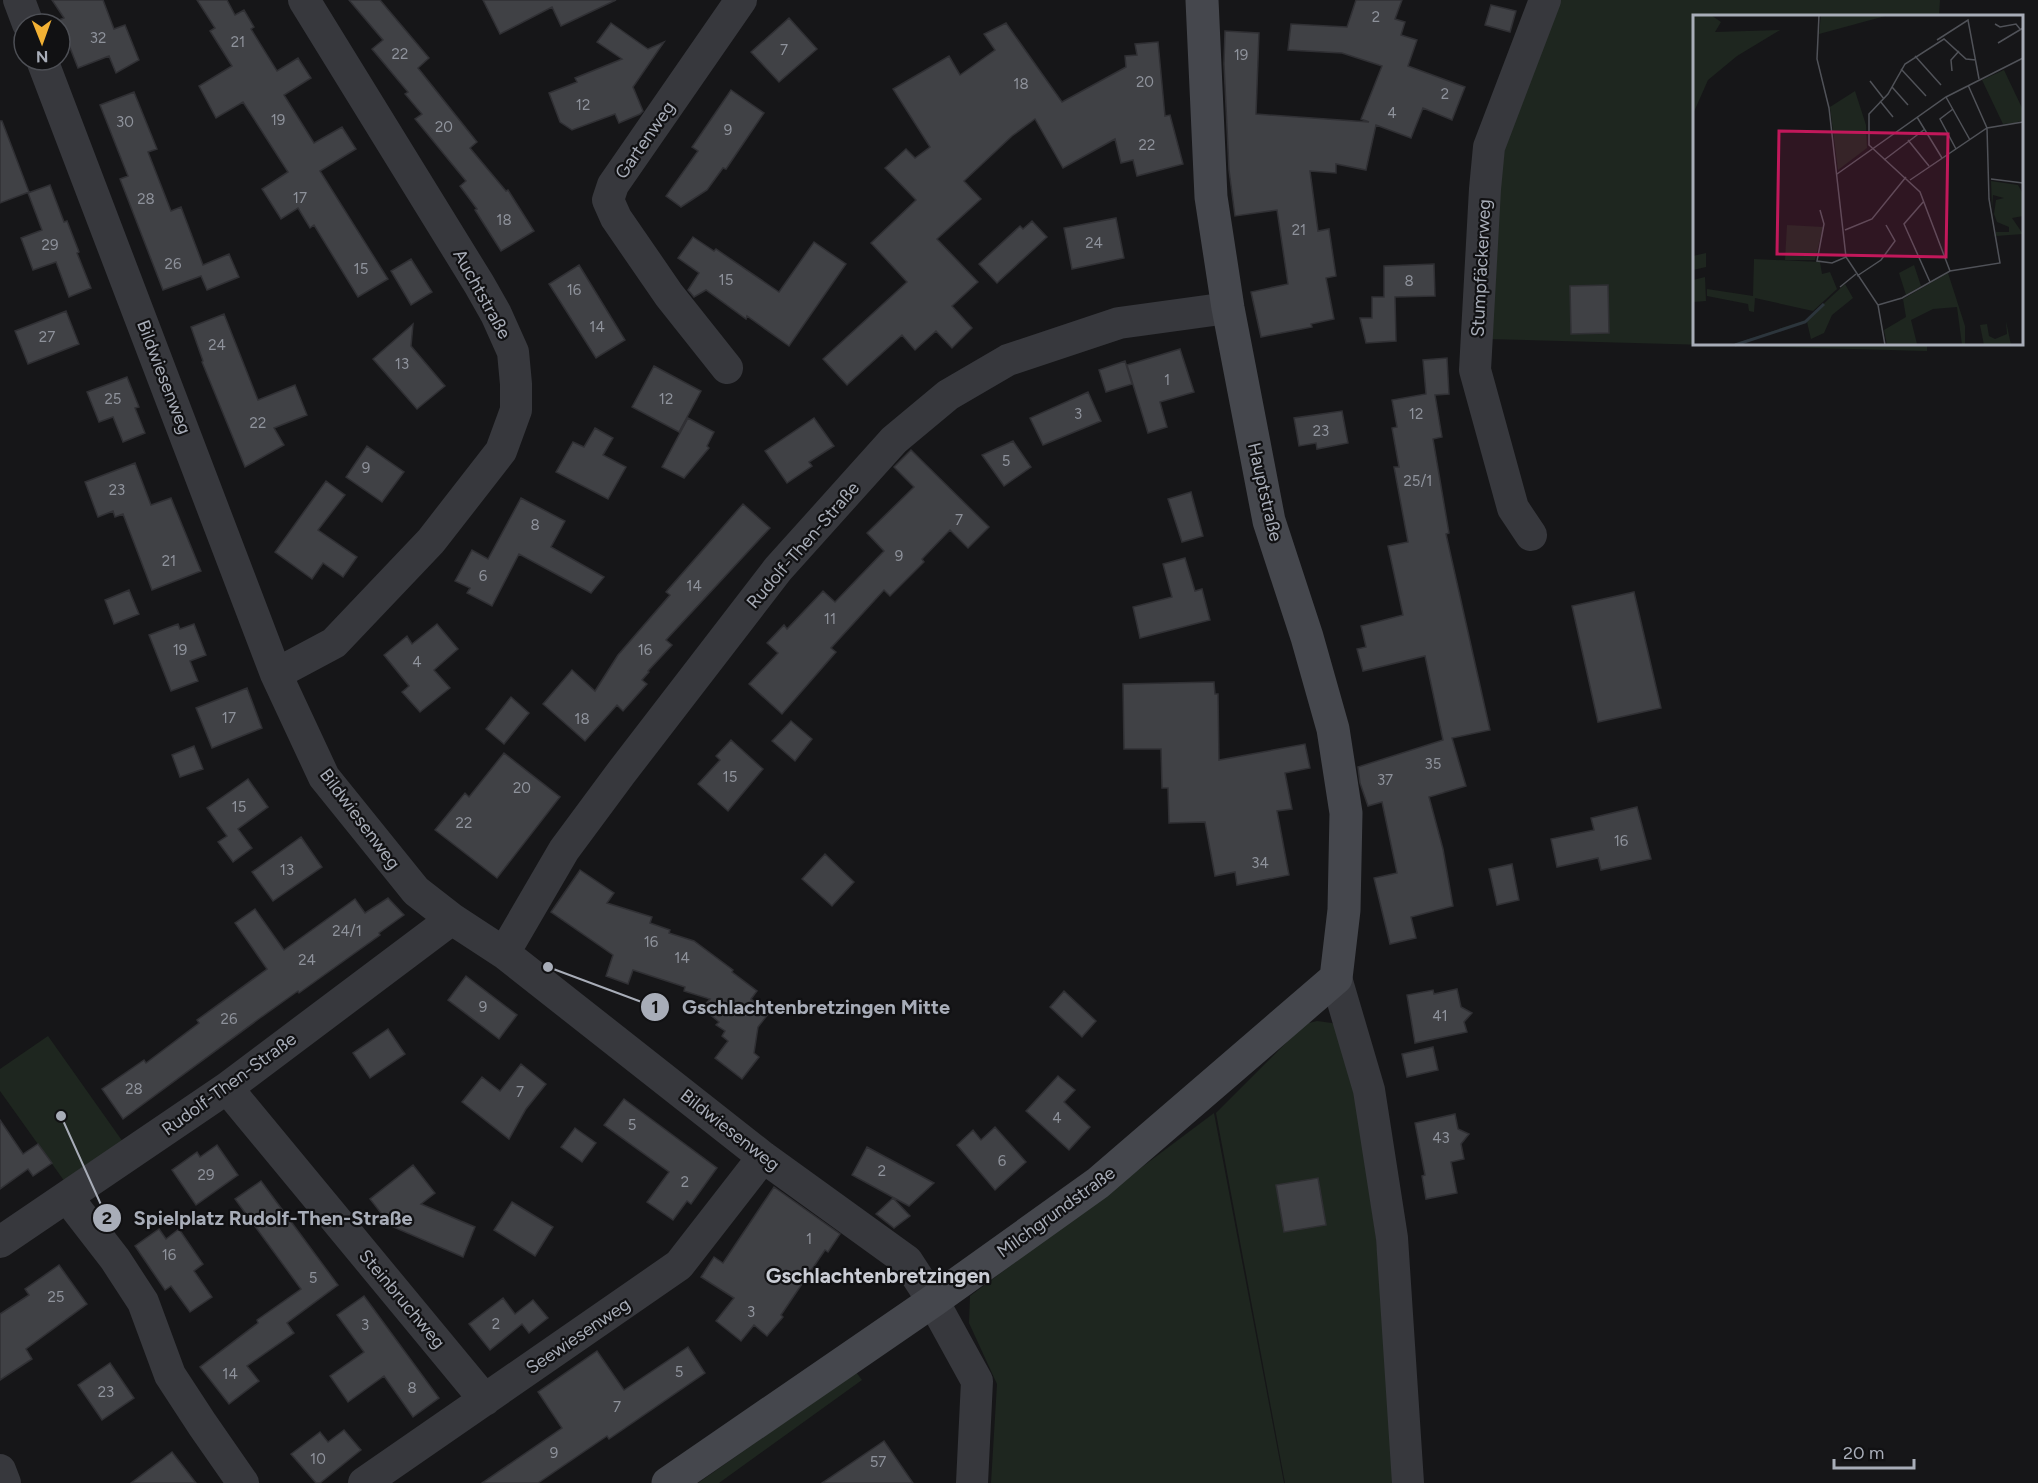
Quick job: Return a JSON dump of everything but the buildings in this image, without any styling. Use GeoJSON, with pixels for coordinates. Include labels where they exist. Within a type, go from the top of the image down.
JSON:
{"type":"FeatureCollection","features":[{"type":"Feature","properties":{"kind":"street","name":"Auchtstraße"},"geometry":{"type":"LineString","coordinates":[[276,674],[334,643],[431,541],[501,451],[516,410],[513,352],[496,314],[304,0]]}},
{"type":"Feature","properties":{"kind":"street","name":"Gartenweg"},"geometry":{"type":"LineString","coordinates":[[727,368],[669,295],[616,218],[608,200],[613,185],[741,0]]}},
{"type":"Feature","properties":{"kind":"street","name":"Hauptstraße"},"geometry":{"type":"LineString","coordinates":[[1202,0],[1211,197],[1228,308],[1269,521],[1307,637],[1333,729],[1346,813],[1344,910],[1336,978]]}},
{"type":"Feature","properties":{"kind":"street","name":"Stumpfäckerweg"},"geometry":{"type":"LineString","coordinates":[[1531,535],[1513,508],[1475,370],[1489,147],[1545,0]]}},
{"type":"Feature","properties":{"kind":"street","name":"Bildwiesenweg"},"geometry":{"type":"LineString","coordinates":[[47,72],[276,674],[324,777],[416,891],[452,919],[504,953],[763,1157],[907,1261],[933,1301],[977,1381],[972,1483]]}},
{"type":"Feature","properties":{"kind":"street","name":"Rudolf-Then-Straße"},"geometry":{"type":"LineString","coordinates":[[504,953],[564,850],[621,772],[778,569],[894,440],[948,395],[1008,360],[1119,323],[1228,308]]}},
{"type":"Feature","properties":{"kind":"street","name":"Rudolf-Then-Straße"},"geometry":{"type":"LineString","coordinates":[[0,1242],[227,1088],[452,919]]}},
{"type":"Feature","properties":{"kind":"street","name":"Milchgrundstraße"},"geometry":{"type":"LineString","coordinates":[[668,1483],[933,1301],[1098,1183],[1336,978]]}},
{"type":"Feature","properties":{"kind":"street"},"geometry":{"type":"LineString","coordinates":[[1336,978],[1369,1090],[1392,1238],[1408,1483]]}},
{"type":"Feature","properties":{"kind":"street","name":"Steinbruchweg"},"geometry":{"type":"LineString","coordinates":[[227,1088],[485,1400]]}},
{"type":"Feature","properties":{"kind":"street","name":"Seewiesenweg"},"geometry":{"type":"LineString","coordinates":[[364,1483],[679,1265],[763,1157]]}},
{"type":"Feature","properties":{"kind":"street"},"geometry":{"type":"LineString","coordinates":[[67,1197],[115,1259],[143,1302],[170,1375],[243,1483]]}},
{"type":"Feature","properties":{"kind":"street"},"geometry":{"type":"LineString","coordinates":[[0,1470],[5,1483]]}},
{"type":"Feature","properties":{"kind":"shaded area"},"geometry":{"type":"Polygon","coordinates":[[[1554,0],[1940,0],[1939,15],[1693,15],[1693,345],[1486,339],[1499,146],[1554,0]]]}},
{"type":"Feature","properties":{"kind":"shaded area"},"geometry":{"type":"Polygon","coordinates":[[[1706,345],[1927,345],[1927,351],[1706,345]]]}},
{"type":"Feature","properties":{"kind":"shaded area"},"geometry":{"type":"Polygon","coordinates":[[[1317,1021],[1332,1023],[1343,1033],[1357,1108],[1376,1237],[1396,1483],[1285,1483],[1216,1113],[1305,1024],[1317,1021]]]}},
{"type":"Feature","properties":{"kind":"shaded area"},"geometry":{"type":"Polygon","coordinates":[[[48,1036],[123,1142],[65,1182],[0,1091],[0,1069],[48,1036]]]}},
{"type":"Feature","properties":{"kind":"shaded area"},"geometry":{"type":"Polygon","coordinates":[[[1214,1113],[1284,1483],[991,1483],[997,1384],[969,1323],[970,1296],[1214,1113]]]}},
{"type":"Feature","properties":{"kind":"shaded area"},"geometry":{"type":"Polygon","coordinates":[[[856,1372],[862,1380],[719,1483],[698,1483],[856,1372]]]}},
{"type":"Feature","properties":{"kind":"place","name":"Gschlachtenbretzingen Mitte"},"geometry":{"type":"Point","coordinates":[548,967]}},
{"type":"Feature","properties":{"kind":"place","name":"Spielplatz Rudolf-Then-Straße"},"geometry":{"type":"Point","coordinates":[61,1116]}},
{"type":"Feature","properties":{"kind":"district","name":"Gschlachtenbretzingen"},"geometry":{"type":"Point","coordinates":[878,1276]}}]}
